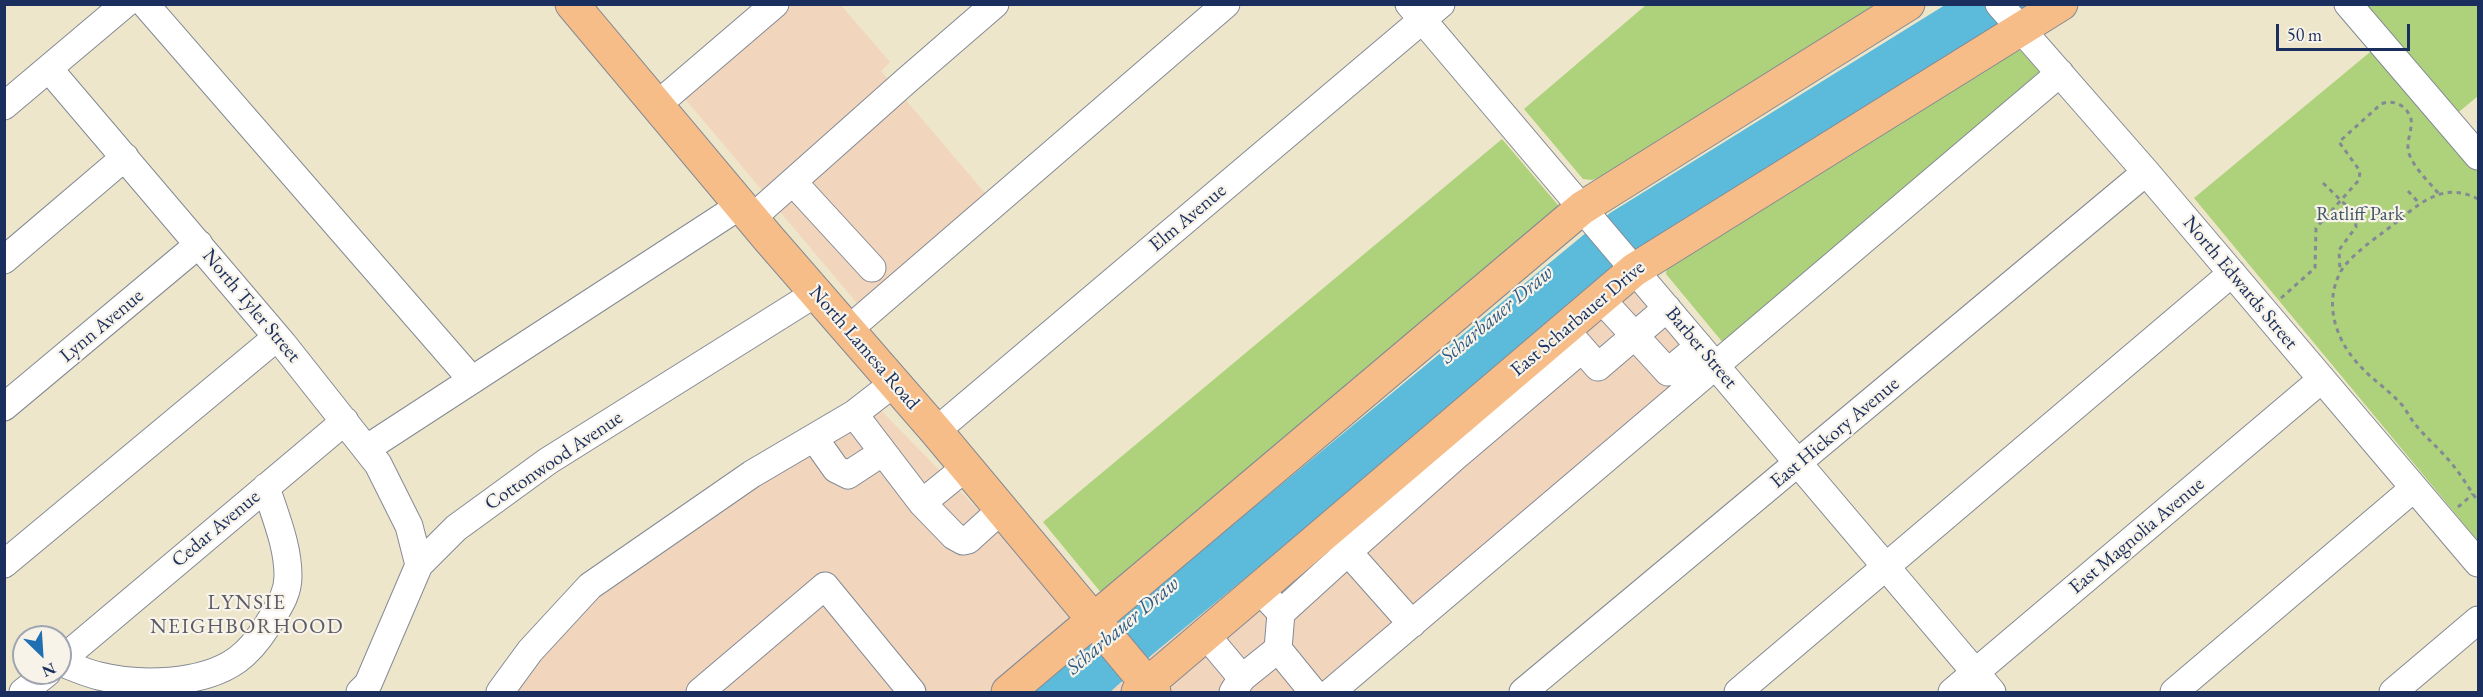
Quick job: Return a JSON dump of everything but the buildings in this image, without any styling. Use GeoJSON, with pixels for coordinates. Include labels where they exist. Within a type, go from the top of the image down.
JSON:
{"type":"FeatureCollection","features":[{"type":"Feature","properties":{"kind":"main road","name":"North Lamesa Road"},"geometry":{"type":"LineString","coordinates":[[572,4],[746,212],[936,431],[1096,623],[1144,686]]}},
{"type":"Feature","properties":{"kind":"main road"},"geometry":{"type":"LineString","coordinates":[[1008,693],[1096,623],[1582,208],[1908,4]]}},
{"type":"Feature","properties":{"kind":"main road","name":"East Scharbauer Drive"},"geometry":{"type":"LineString","coordinates":[[1144,686],[1206,635],[1271,601],[1573,339],[1601,298],[1635,270],[2061,4]]}},
{"type":"Feature","properties":{"kind":"street"},"geometry":{"type":"LineString","coordinates":[[4,106],[125,4]]}},
{"type":"Feature","properties":{"kind":"street"},"geometry":{"type":"LineString","coordinates":[[145,4],[472,380]]}},
{"type":"Feature","properties":{"kind":"street"},"geometry":{"type":"LineString","coordinates":[[657,105],[775,4]]}},
{"type":"Feature","properties":{"kind":"street"},"geometry":{"type":"LineString","coordinates":[[366,449],[472,380],[793,182],[995,4]]}},
{"type":"Feature","properties":{"kind":"street"},"geometry":{"type":"LineString","coordinates":[[848,330],[1226,4]]}},
{"type":"Feature","properties":{"kind":"street","name":"North Edwards Street"},"geometry":{"type":"LineString","coordinates":[[2000,4],[2478,563]]}},
{"type":"Feature","properties":{"kind":"street"},"geometry":{"type":"LineString","coordinates":[[2348,4],[2478,156]]}},
{"type":"Feature","properties":{"kind":"street","name":"Barber Street"},"geometry":{"type":"LineString","coordinates":[[1424,10],[1582,208],[1984,683]]}},
{"type":"Feature","properties":{"kind":"street","name":"Elm Avenue"},"geometry":{"type":"LineString","coordinates":[[936,431],[1424,10]]}},
{"type":"Feature","properties":{"kind":"street","name":"North Tyler Street"},"geometry":{"type":"LineString","coordinates":[[49,69],[277,337],[378,464],[409,526],[419,565]]}},
{"type":"Feature","properties":{"kind":"street"},"geometry":{"type":"LineString","coordinates":[[1331,693],[1412,624],[1707,356],[2060,73]]}},
{"type":"Feature","properties":{"kind":"street"},"geometry":{"type":"LineString","coordinates":[[4,260],[125,157]]}},
{"type":"Feature","properties":{"kind":"street","name":"East Hickory Avenue"},"geometry":{"type":"LineString","coordinates":[[1523,693],[2146,172]]}},
{"type":"Feature","properties":{"kind":"street"},"geometry":{"type":"LineString","coordinates":[[793,182],[872,268]]}},
{"type":"Feature","properties":{"kind":"street","name":"Lynn Avenue"},"geometry":{"type":"LineString","coordinates":[[4,407],[199,244]]}},
{"type":"Feature","properties":{"kind":"street"},"geometry":{"type":"LineString","coordinates":[[1738,693],[1884,566],[2232,273]]}},
{"type":"Feature","properties":{"kind":"street","name":"Cottonwood Avenue"},"geometry":{"type":"LineString","coordinates":[[360,693],[368,684],[419,565],[456,528],[548,461],[816,293]]}},
{"type":"Feature","properties":{"kind":"street"},"geometry":{"type":"LineString","coordinates":[[1601,298],[1668,372],[1707,356]]}},
{"type":"Feature","properties":{"kind":"street"},"geometry":{"type":"LineString","coordinates":[[1573,339],[1598,367],[1667,308]]}},
{"type":"Feature","properties":{"kind":"street"},"geometry":{"type":"LineString","coordinates":[[4,564],[277,337]]}},
{"type":"Feature","properties":{"kind":"street","name":"East Magnolia Avenue"},"geometry":{"type":"LineString","coordinates":[[1952,693],[1984,683],[2322,379]]}},
{"type":"Feature","properties":{"kind":"street"},"geometry":{"type":"LineString","coordinates":[[500,693],[542,637],[590,586],[752,474],[854,414],[894,383]]}},
{"type":"Feature","properties":{"kind":"street"},"geometry":{"type":"LineString","coordinates":[[854,414],[922,503],[954,536],[963,541],[968,540],[1001,510]]}},
{"type":"Feature","properties":{"kind":"street","name":"Cedar Avenue"},"geometry":{"type":"LineString","coordinates":[[72,652],[345,421]]}},
{"type":"Feature","properties":{"kind":"street"},"geometry":{"type":"LineString","coordinates":[[814,438],[836,469],[848,475],[883,452]]}},
{"type":"Feature","properties":{"kind":"street"},"geometry":{"type":"LineString","coordinates":[[922,503],[965,468]]}},
{"type":"Feature","properties":{"kind":"street"},"geometry":{"type":"LineString","coordinates":[[72,666],[98,676],[139,684],[173,681],[220,670],[238,659],[264,631],[285,599],[288,576],[283,540],[266,487]]}},
{"type":"Feature","properties":{"kind":"street"},"geometry":{"type":"LineString","coordinates":[[2174,693],[2414,488]]}},
{"type":"Feature","properties":{"kind":"street"},"geometry":{"type":"LineString","coordinates":[[1339,541],[1412,624]]}},
{"type":"Feature","properties":{"kind":"street"},"geometry":{"type":"LineString","coordinates":[[700,693],[825,586],[912,693]]}},
{"type":"Feature","properties":{"kind":"street"},"geometry":{"type":"LineString","coordinates":[[1271,601],[1278,649],[1301,688]]}},
{"type":"Feature","properties":{"kind":"street"},"geometry":{"type":"LineString","coordinates":[[2392,693],[2478,620]]}},
{"type":"Feature","properties":{"kind":"street"},"geometry":{"type":"LineString","coordinates":[[1206,635],[1237,685],[1278,649]]}},
{"type":"Feature","properties":{"kind":"path"},"geometry":{"type":"LineString","coordinates":[[2265,312],[2315,268],[2316,228],[2359,180],[2360,171],[2339,142],[2381,104],[2397,103],[2406,110],[2411,120],[2408,149],[2411,158],[2439,194]]}},
{"type":"Feature","properties":{"kind":"path"},"geometry":{"type":"LineString","coordinates":[[2323,183],[2355,214],[2356,227],[2339,250],[2340,272],[2331,306],[2334,324],[2345,348],[2360,367],[2401,404],[2415,424],[2452,464],[2478,501]]}},
{"type":"Feature","properties":{"kind":"path"},"geometry":{"type":"LineString","coordinates":[[2409,191],[2419,203]]}},
{"type":"Feature","properties":{"kind":"path"},"geometry":{"type":"LineString","coordinates":[[2340,272],[2355,256],[2419,203],[2439,194],[2465,192],[2478,199]]}},
{"type":"Feature","properties":{"kind":"shaded area"},"geometry":{"type":"Polygon","coordinates":[[[785,5],[841,5],[890,62],[881,71],[991,200],[861,308],[681,94],[785,5]]]}},
{"type":"Feature","properties":{"kind":"shaded area"},"geometry":{"type":"Polygon","coordinates":[[[1608,241],[1713,365],[1325,692],[490,692],[536,631],[863,392],[1115,650],[1608,241]]]}},
{"type":"Feature","properties":{"kind":"green space"},"geometry":{"type":"Polygon","coordinates":[[[1646,5],[1876,5],[1603,176],[1592,180],[1583,179],[1524,109],[1646,5]]]}},
{"type":"Feature","properties":{"kind":"green space"},"geometry":{"type":"Polygon","coordinates":[[[2359,5],[2478,5],[2478,96],[2454,116],[2359,5]]]}},
{"type":"Feature","properties":{"kind":"green space","name":"Ratliff Park"},"geometry":{"type":"Polygon","coordinates":[[[2375,48],[2478,169],[2478,541],[2194,198],[2375,48]]]}},
{"type":"Feature","properties":{"kind":"green space"},"geometry":{"type":"Polygon","coordinates":[[[2011,50],[2023,51],[2047,80],[1729,350],[1666,274],[1667,264],[2011,50]]]}},
{"type":"Feature","properties":{"kind":"green space"},"geometry":{"type":"Polygon","coordinates":[[[1502,139],[1558,205],[1556,220],[1103,595],[1043,522],[1502,139]]]}},
{"type":"Feature","properties":{"kind":"water","name":"Scharbauer Draw"},"geometry":{"type":"Polygon","coordinates":[[[1945,5],[2032,5],[1618,272],[1154,653],[1110,692],[1030,692],[1610,213],[1945,5]]]}},
{"type":"Feature","properties":{"kind":"district","name":"LYNSIE NEIGHBORHOOD"},"geometry":{"type":"Point","coordinates":[247,615]}}]}
